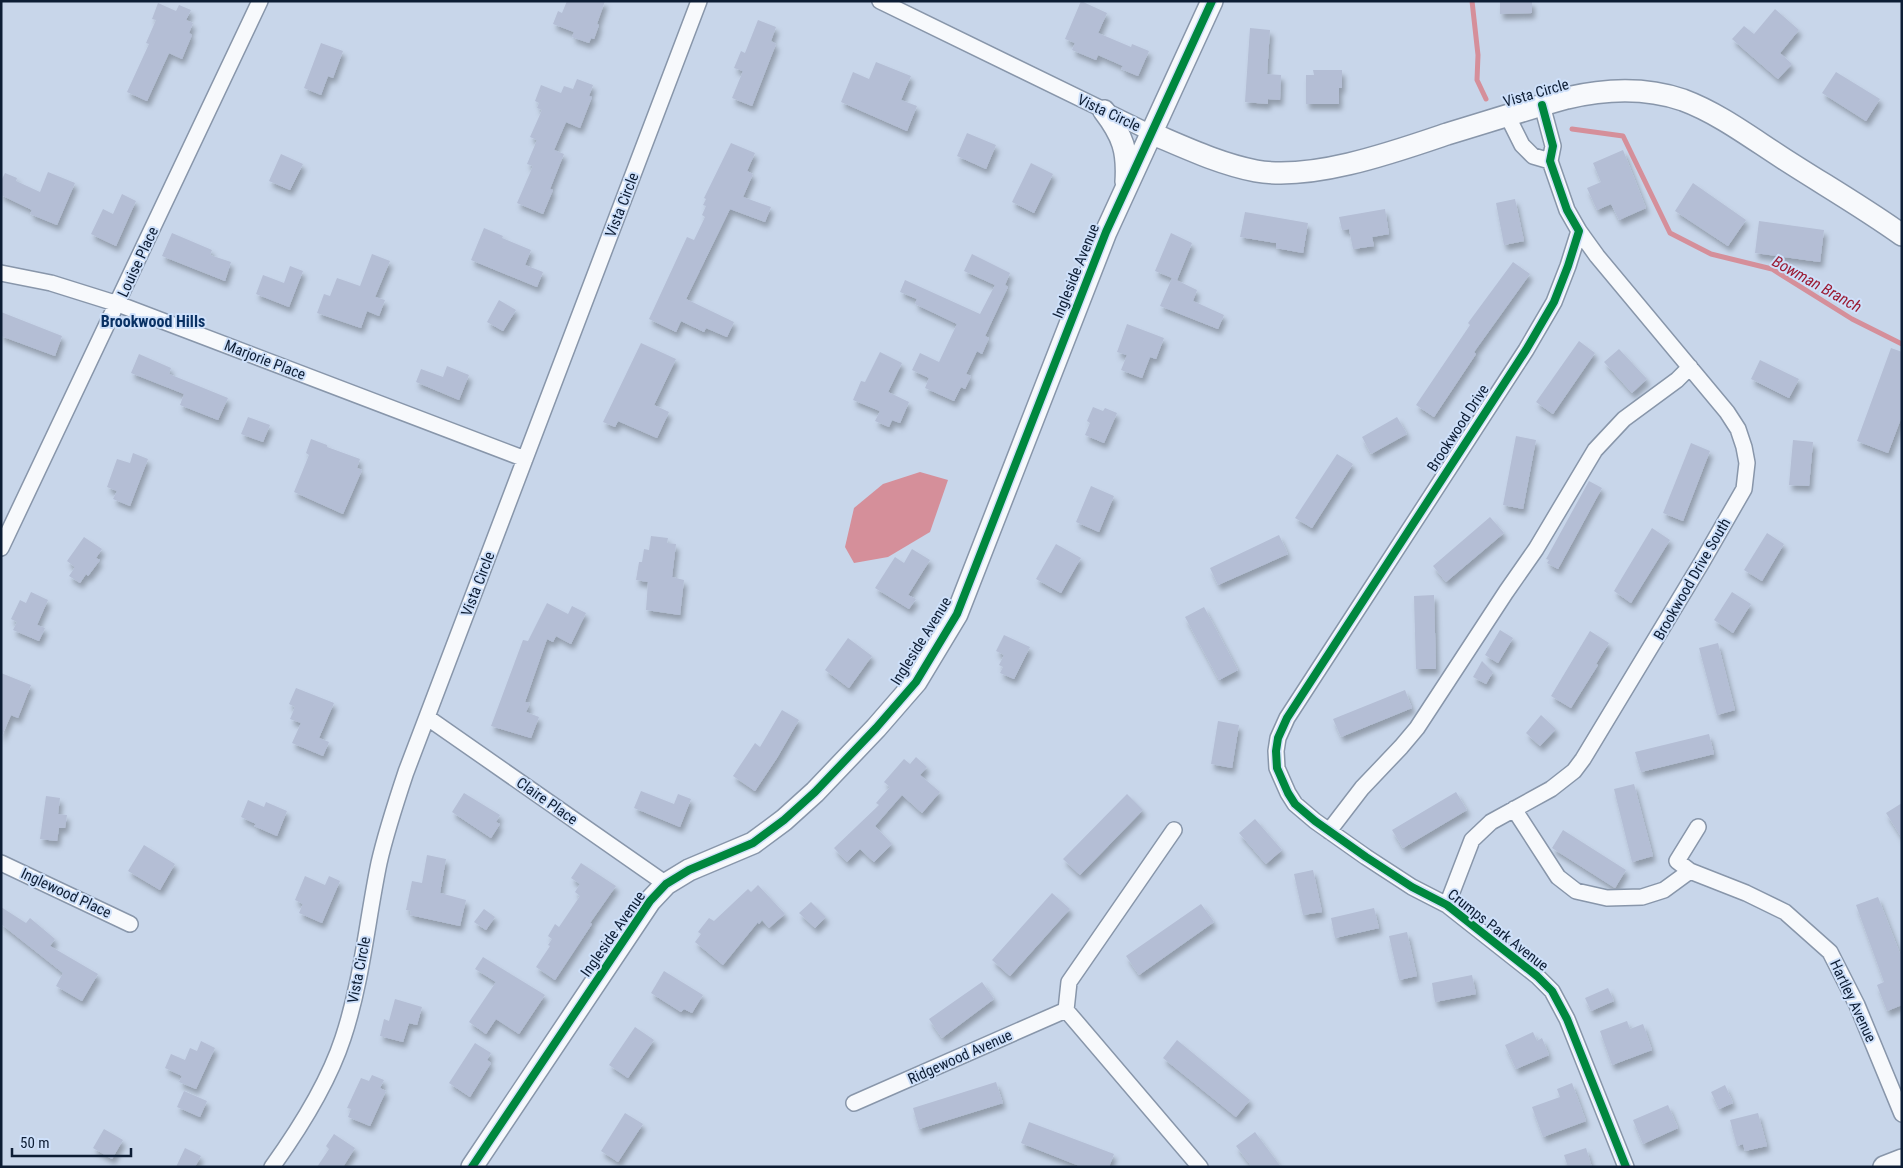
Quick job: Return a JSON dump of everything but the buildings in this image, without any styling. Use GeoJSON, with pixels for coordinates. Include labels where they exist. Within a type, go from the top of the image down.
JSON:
{"type":"FeatureCollection","features":[{"type":"Feature","properties":{"kind":"street","name":"Louise Place"},"geometry":{"type":"LineString","coordinates":[[1,548],[260,1]]}},
{"type":"Feature","properties":{"kind":"street","name":"Vista Circle"},"geometry":{"type":"LineString","coordinates":[[272,1167],[325,1083],[343,1039],[357,981],[382,854],[406,772],[699,1]]}},
{"type":"Feature","properties":{"kind":"street","name":"Vista Circle"},"geometry":{"type":"LineString","coordinates":[[880,1],[1153,134],[1205,156],[1256,171],[1323,170],[1394,152],[1507,115],[1595,91],[1654,93],[1682,100],[1706,111],[1739,130],[1902,235]]}},
{"type":"Feature","properties":{"kind":"street","name":"Ingleside Avenue"},"geometry":{"type":"LineString","coordinates":[[472,1167],[650,902],[666,884],[689,870],[753,843],[784,820],[815,792],[876,728],[916,682],[957,614],[1070,323],[1126,187],[1153,134],[1212,1]]}},
{"type":"Feature","properties":{"kind":"street"},"geometry":{"type":"LineString","coordinates":[[1542,105],[1553,146],[1550,161],[1567,210],[1579,232]]}},
{"type":"Feature","properties":{"kind":"street"},"geometry":{"type":"LineString","coordinates":[[1104,111],[1117,128],[1128,160],[1126,187]]}},
{"type":"Feature","properties":{"kind":"street"},"geometry":{"type":"LineString","coordinates":[[1507,115],[1522,146],[1533,156],[1550,161]]}},
{"type":"Feature","properties":{"kind":"street","name":"Brookwood Drive South"},"geometry":{"type":"LineString","coordinates":[[1447,905],[1472,840],[1491,822],[1551,789],[1583,760],[1718,536],[1744,488],[1746,463],[1744,447],[1738,429],[1728,412],[1579,232]]}},
{"type":"Feature","properties":{"kind":"street","name":"Brookwood Drive"},"geometry":{"type":"LineString","coordinates":[[1277,746],[1281,731],[1297,701],[1526,350],[1549,310],[1568,266],[1579,232]]}},
{"type":"Feature","properties":{"kind":"street","name":"Marjorie Place"},"geometry":{"type":"LineString","coordinates":[[1,273],[51,283],[118,304],[525,459]]}},
{"type":"Feature","properties":{"kind":"street"},"geometry":{"type":"LineString","coordinates":[[1329,831],[1362,788],[1417,728],[1536,549],[1595,450],[1624,419],[1678,380],[1690,368]]}},
{"type":"Feature","properties":{"kind":"street","name":"Claire Place"},"geometry":{"type":"LineString","coordinates":[[428,718],[666,884]]}},
{"type":"Feature","properties":{"kind":"street","name":"Crumps Park Avenue"},"geometry":{"type":"LineString","coordinates":[[1277,746],[1277,768],[1288,793],[1296,804],[1329,831],[1412,886],[1447,905],[1537,976],[1552,991],[1567,1019],[1626,1167]]}},
{"type":"Feature","properties":{"kind":"street"},"geometry":{"type":"LineString","coordinates":[[1514,809],[1558,877],[1576,891],[1607,898],[1642,898],[1664,890],[1690,871],[1677,861],[1698,827]]}},
{"type":"Feature","properties":{"kind":"street"},"geometry":{"type":"LineString","coordinates":[[1174,830],[1069,982],[1066,1010],[1200,1167]]}},
{"type":"Feature","properties":{"kind":"street","name":"Inglewood Place"},"geometry":{"type":"LineString","coordinates":[[1,863],[130,924]]}},
{"type":"Feature","properties":{"kind":"street","name":"Hartley Avenue"},"geometry":{"type":"LineString","coordinates":[[1690,871],[1746,893],[1784,912],[1830,952],[1857,1005],[1902,1114]]}},
{"type":"Feature","properties":{"kind":"street","name":"Ridgewood Avenue"},"geometry":{"type":"LineString","coordinates":[[854,1103],[1066,1010]]}},
{"type":"Feature","properties":{"kind":"street"},"geometry":{"type":"LineString","coordinates":[[1884,1167],[1902,1160]]}},
{"type":"Feature","properties":{"kind":"shaded area"},"geometry":{"type":"Polygon","coordinates":[[[920,472],[948,480],[930,532],[888,557],[854,563],[845,547],[854,508],[883,484],[920,472]]]}},
{"type":"Feature","properties":{"kind":"waterway","name":"Bowman Branch"},"geometry":{"type":"LineString","coordinates":[[1472,1],[1478,55],[1477,80],[1486,99]]}},
{"type":"Feature","properties":{"kind":"waterway","name":"Bowman Branch"},"geometry":{"type":"LineString","coordinates":[[1572,129],[1623,136],[1670,233],[1711,254],[1772,269],[1852,319],[1902,344]]}},
{"type":"Feature","properties":{"kind":"cycle path"},"geometry":{"type":"LineString","coordinates":[[472,1167],[650,901],[666,884],[689,870],[753,843],[784,820],[815,792],[876,728],[916,682],[957,614],[1106,232],[1212,1]]}},
{"type":"Feature","properties":{"kind":"cycle path"},"geometry":{"type":"LineString","coordinates":[[1542,105],[1553,146],[1550,161],[1567,210],[1579,231],[1554,302],[1526,350],[1287,718],[1278,738],[1276,751],[1277,768],[1295,804],[1315,821],[1412,887],[1447,905],[1537,976],[1552,991],[1567,1019],[1626,1167]]}},
{"type":"Feature","properties":{"kind":"district","name":"Brookwood Hills"},"geometry":{"type":"Point","coordinates":[153,321]}}]}
